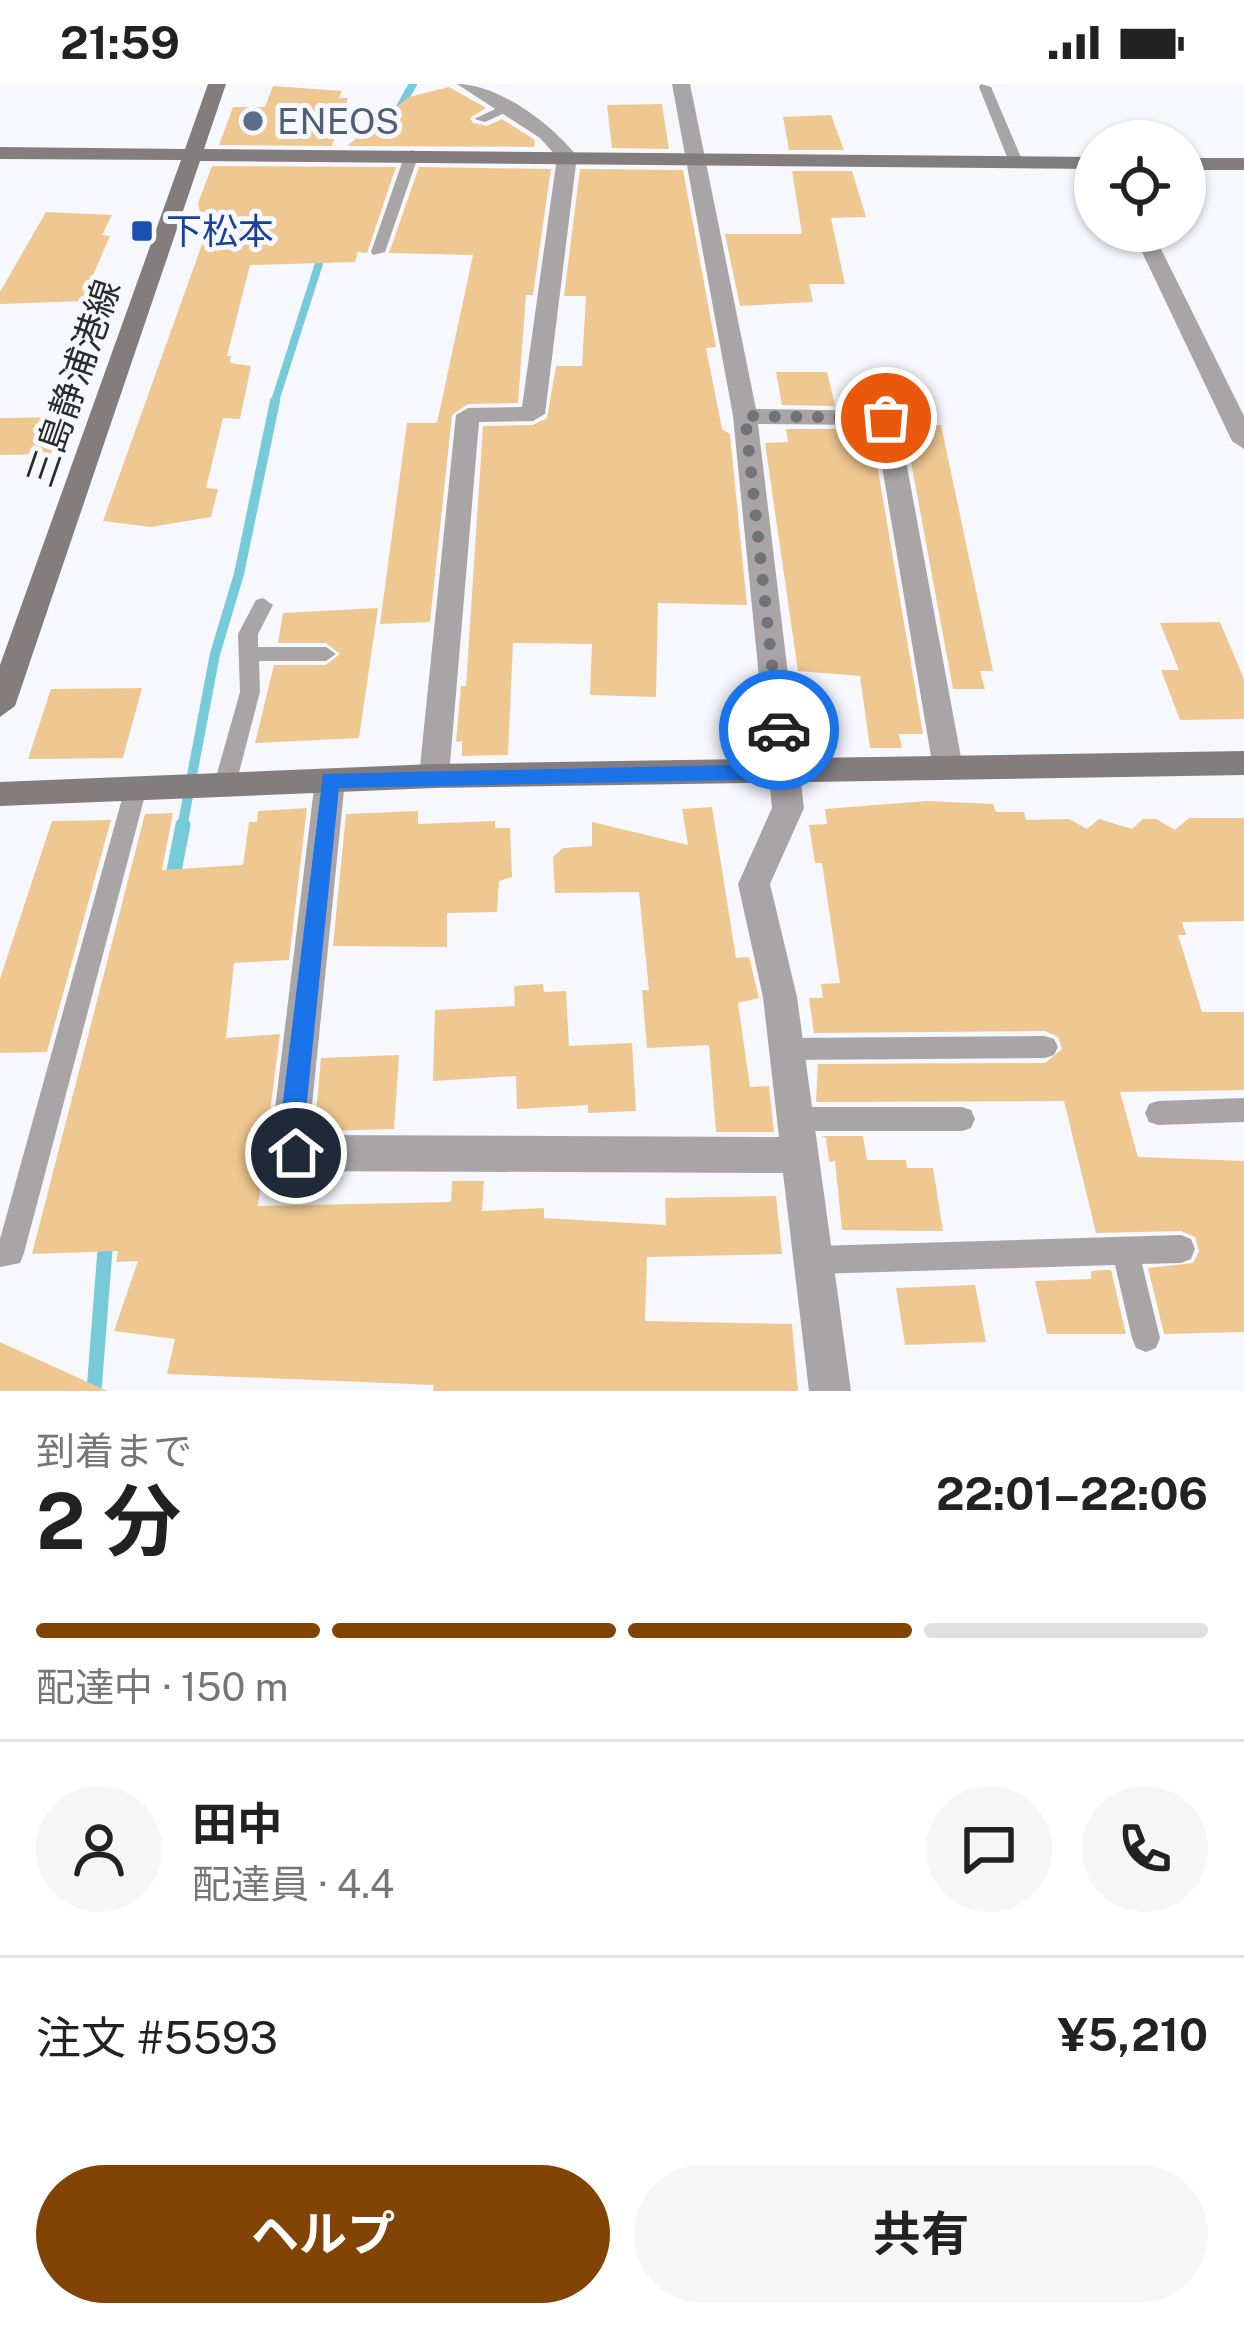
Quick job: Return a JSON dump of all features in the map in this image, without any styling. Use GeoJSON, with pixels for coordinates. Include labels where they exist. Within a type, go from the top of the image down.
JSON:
{"type":"FeatureCollection","features":[{"type":"Feature","properties":{"kind":"street","name":"三島静浦港線"},"geometry":{"type":"LineString","coordinates":[[0,706],[217,84]]}},
{"type":"Feature","properties":{"kind":"street"},"geometry":{"type":"LineString","coordinates":[[434,776],[468,415],[533,414],[567,156],[548,134],[466,84]]}},
{"type":"Feature","properties":{"kind":"street"},"geometry":{"type":"LineString","coordinates":[[681,84],[699,158],[745,416],[788,808],[754,884],[788,1049],[830,1391]]}},
{"type":"Feature","properties":{"kind":"street"},"geometry":{"type":"LineString","coordinates":[[0,153],[1074,163]]}},
{"type":"Feature","properties":{"kind":"street"},"geometry":{"type":"LineString","coordinates":[[1206,164],[1244,164]]}},
{"type":"Feature","properties":{"kind":"street"},"geometry":{"type":"LineString","coordinates":[[1154,252],[1236,401],[1244,441]]}},
{"type":"Feature","properties":{"kind":"street"},"geometry":{"type":"LineString","coordinates":[[745,416],[886,418],[949,768]]}},
{"type":"Feature","properties":{"kind":"street"},"geometry":{"type":"LineString","coordinates":[[0,794],[434,776],[1244,764]]}},
{"type":"Feature","properties":{"kind":"street"},"geometry":{"type":"LineString","coordinates":[[330,780],[290,1142],[296,1153],[800,1137]]}},
{"type":"Feature","properties":{"kind":"lane"},"geometry":{"type":"LineString","coordinates":[[985,87],[1016,162]]}},
{"type":"Feature","properties":{"kind":"lane"},"geometry":{"type":"LineString","coordinates":[[480,119],[507,109]]}},
{"type":"Feature","properties":{"kind":"lane"},"geometry":{"type":"LineString","coordinates":[[378,252],[412,154]]}},
{"type":"Feature","properties":{"kind":"lane"},"geometry":{"type":"LineString","coordinates":[[224,784],[250,692],[248,634],[263,605]]}},
{"type":"Feature","properties":{"kind":"lane"},"geometry":{"type":"LineString","coordinates":[[249,654],[326,654]]}},
{"type":"Feature","properties":{"kind":"lane"},"geometry":{"type":"LineString","coordinates":[[0,1253],[10,1253],[136,788]]}},
{"type":"Feature","properties":{"kind":"lane"},"geometry":{"type":"LineString","coordinates":[[788,1049],[1045,1047]]}},
{"type":"Feature","properties":{"kind":"lane"},"geometry":{"type":"LineString","coordinates":[[1158,1113],[1244,1110]]}},
{"type":"Feature","properties":{"kind":"lane"},"geometry":{"type":"LineString","coordinates":[[800,1137],[962,1119]]}},
{"type":"Feature","properties":{"kind":"lane"},"geometry":{"type":"LineString","coordinates":[[815,1260],[1181,1249]]}},
{"type":"Feature","properties":{"kind":"lane"},"geometry":{"type":"LineString","coordinates":[[1125,1250],[1146,1338]]}},
{"type":"Feature","properties":{"kind":"building"},"geometry":{"type":"Polygon","coordinates":[[[273,86],[342,91],[339,98],[348,98],[332,146],[219,145],[233,107],[265,107],[273,86]]]}},
{"type":"Feature","properties":{"kind":"building"},"geometry":{"type":"Polygon","coordinates":[[[449,87],[486,108],[470,118],[473,123],[487,126],[502,119],[535,140],[534,147],[347,146],[409,97],[449,87]]]}},
{"type":"Feature","properties":{"kind":"building"},"geometry":{"type":"Polygon","coordinates":[[[662,104],[669,149],[612,148],[607,105],[662,104]]]}},
{"type":"Feature","properties":{"kind":"building"},"geometry":{"type":"Polygon","coordinates":[[[831,115],[844,150],[789,150],[783,117],[831,115]]]}},
{"type":"Feature","properties":{"kind":"building"},"geometry":{"type":"Polygon","coordinates":[[[212,166],[396,167],[367,253],[358,252],[355,262],[250,265],[227,356],[231,356],[230,363],[251,366],[240,419],[223,418],[206,488],[218,489],[211,517],[151,527],[103,521],[201,247],[210,212],[200,212],[198,203],[212,166]]]}},
{"type":"Feature","properties":{"kind":"building"},"geometry":{"type":"Polygon","coordinates":[[[419,167],[551,169],[533,295],[526,295],[518,403],[468,404],[452,415],[430,622],[380,624],[407,423],[437,423],[473,255],[389,253],[419,167]]]}},
{"type":"Feature","properties":{"kind":"building"},"geometry":{"type":"Polygon","coordinates":[[[580,169],[683,170],[716,347],[706,348],[722,429],[730,434],[747,605],[658,603],[656,697],[590,695],[592,644],[513,643],[508,755],[462,756],[462,741],[456,742],[461,686],[466,686],[483,426],[533,425],[547,418],[556,366],[582,366],[586,296],[564,296],[580,169]]]}},
{"type":"Feature","properties":{"kind":"building"},"geometry":{"type":"Polygon","coordinates":[[[792,171],[852,171],[866,217],[831,218],[845,284],[809,284],[813,302],[740,306],[725,234],[802,234],[792,171]]]}},
{"type":"Feature","properties":{"kind":"building"},"geometry":{"type":"Polygon","coordinates":[[[46,212],[112,215],[102,235],[110,236],[82,301],[0,304],[0,292],[46,212]]]}},
{"type":"Feature","properties":{"kind":"building"},"geometry":{"type":"Polygon","coordinates":[[[776,372],[827,372],[835,406],[782,405],[776,372]]]}},
{"type":"Feature","properties":{"kind":"building"},"geometry":{"type":"Polygon","coordinates":[[[65,417],[51,454],[0,455],[0,418],[65,417]]]}},
{"type":"Feature","properties":{"kind":"building"},"geometry":{"type":"Polygon","coordinates":[[[904,424],[941,425],[993,671],[980,671],[985,689],[953,689],[904,424]]]}},
{"type":"Feature","properties":{"kind":"building"},"geometry":{"type":"Polygon","coordinates":[[[786,429],[871,429],[923,734],[899,734],[902,748],[870,748],[860,676],[798,671],[765,443],[788,442],[786,429]]]}},
{"type":"Feature","properties":{"kind":"building"},"geometry":{"type":"Polygon","coordinates":[[[378,608],[359,738],[255,743],[274,665],[326,665],[340,654],[326,643],[278,643],[283,613],[378,608]]]}},
{"type":"Feature","properties":{"kind":"building"},"geometry":{"type":"Polygon","coordinates":[[[1220,622],[1244,679],[1244,719],[1180,720],[1161,670],[1179,670],[1160,623],[1220,622]]]}},
{"type":"Feature","properties":{"kind":"building"},"geometry":{"type":"Polygon","coordinates":[[[142,688],[123,758],[28,759],[51,689],[142,688]]]}},
{"type":"Feature","properties":{"kind":"building"},"geometry":{"type":"Polygon","coordinates":[[[927,801],[993,804],[996,812],[1024,812],[1026,820],[1069,819],[1087,829],[1099,819],[1132,829],[1143,819],[1156,819],[1175,830],[1189,818],[1244,818],[1244,921],[1182,922],[1186,935],[1178,935],[1202,1012],[1244,1012],[1244,1090],[1120,1092],[1138,1157],[1244,1161],[1244,1332],[1164,1334],[1148,1268],[1193,1263],[1199,1251],[1195,1237],[1181,1231],[1096,1233],[1064,1101],[816,1102],[818,1064],[1045,1063],[1062,1049],[1058,1037],[1045,1031],[814,1033],[809,998],[823,998],[821,984],[840,983],[822,863],[815,863],[809,825],[827,824],[825,809],[927,801]]]}},
{"type":"Feature","properties":{"kind":"building"},"geometry":{"type":"Polygon","coordinates":[[[712,807],[736,958],[749,957],[759,998],[738,1003],[750,1087],[769,1086],[774,1132],[716,1132],[709,1045],[647,1048],[642,990],[649,990],[639,892],[555,893],[553,857],[563,848],[592,846],[592,822],[688,845],[682,809],[712,807]]]}},
{"type":"Feature","properties":{"kind":"building"},"geometry":{"type":"Polygon","coordinates":[[[307,808],[289,960],[234,963],[226,1038],[280,1034],[258,1206],[451,1202],[452,1181],[484,1181],[482,1211],[544,1208],[544,1218],[666,1225],[665,1198],[776,1196],[782,1254],[647,1257],[645,1321],[792,1324],[798,1391],[433,1391],[434,1385],[167,1374],[175,1339],[114,1331],[138,1261],[116,1262],[118,1251],[32,1254],[145,814],[173,813],[162,870],[243,865],[249,822],[257,822],[258,811],[307,808]]]}},
{"type":"Feature","properties":{"kind":"building"},"geometry":{"type":"Polygon","coordinates":[[[418,811],[418,824],[495,821],[495,828],[510,828],[512,877],[499,881],[497,912],[447,913],[447,947],[333,946],[346,814],[418,811]]]}},
{"type":"Feature","properties":{"kind":"building"},"geometry":{"type":"Polygon","coordinates":[[[111,820],[47,1052],[0,1053],[0,979],[52,821],[111,820]]]}},
{"type":"Feature","properties":{"kind":"building"},"geometry":{"type":"Polygon","coordinates":[[[543,984],[544,992],[566,991],[569,1046],[632,1043],[636,1111],[588,1113],[588,1105],[517,1109],[516,1076],[433,1081],[435,1010],[515,1006],[514,986],[543,984]]]}},
{"type":"Feature","properties":{"kind":"building"},"geometry":{"type":"Polygon","coordinates":[[[399,1055],[394,1129],[324,1131],[315,1124],[321,1058],[399,1055]]]}},
{"type":"Feature","properties":{"kind":"building"},"geometry":{"type":"Polygon","coordinates":[[[821,1136],[863,1136],[867,1160],[906,1160],[907,1168],[933,1168],[943,1231],[842,1230],[835,1161],[829,1162],[826,1138],[821,1136]]]}},
{"type":"Feature","properties":{"kind":"building"},"geometry":{"type":"Polygon","coordinates":[[[1111,1270],[1126,1334],[1047,1334],[1035,1281],[1091,1279],[1091,1271],[1111,1270]]]}},
{"type":"Feature","properties":{"kind":"building"},"geometry":{"type":"Polygon","coordinates":[[[975,1285],[986,1342],[905,1345],[896,1288],[975,1285]]]}},
{"type":"Feature","properties":{"kind":"building"},"geometry":{"type":"Polygon","coordinates":[[[0,1342],[107,1391],[0,1391],[0,1342]]]}},
{"type":"Feature","properties":{"kind":"waterway"},"geometry":{"type":"LineString","coordinates":[[394,118],[413,84]]}},
{"type":"Feature","properties":{"kind":"waterway"},"geometry":{"type":"LineString","coordinates":[[274,404],[324,248]]}},
{"type":"Feature","properties":{"kind":"waterway"},"geometry":{"type":"LineString","coordinates":[[182,828],[215,654],[239,574],[275,401]]}},
{"type":"Feature","properties":{"kind":"waterway"},"geometry":{"type":"LineString","coordinates":[[172,881],[183,825]]}},
{"type":"Feature","properties":{"kind":"waterway"},"geometry":{"type":"LineString","coordinates":[[94,1391],[106,1237]]}},
{"type":"Feature","properties":{"kind":"way so far"},"geometry":{"type":"LineString","coordinates":[[779,730],[745,416],[886,418]]}},
{"type":"Feature","properties":{"kind":"place","name":"ENEOS"},"geometry":{"type":"Point","coordinates":[253,121]}},
{"type":"Feature","properties":{"kind":"place","name":"下松本"},"geometry":{"type":"Point","coordinates":[142,231]}},
{"type":"Feature","properties":{"kind":"route"},"geometry":{"type":"LineString","coordinates":[[296,1153],[290,1142],[330,780],[784,772],[779,730]]}}]}
